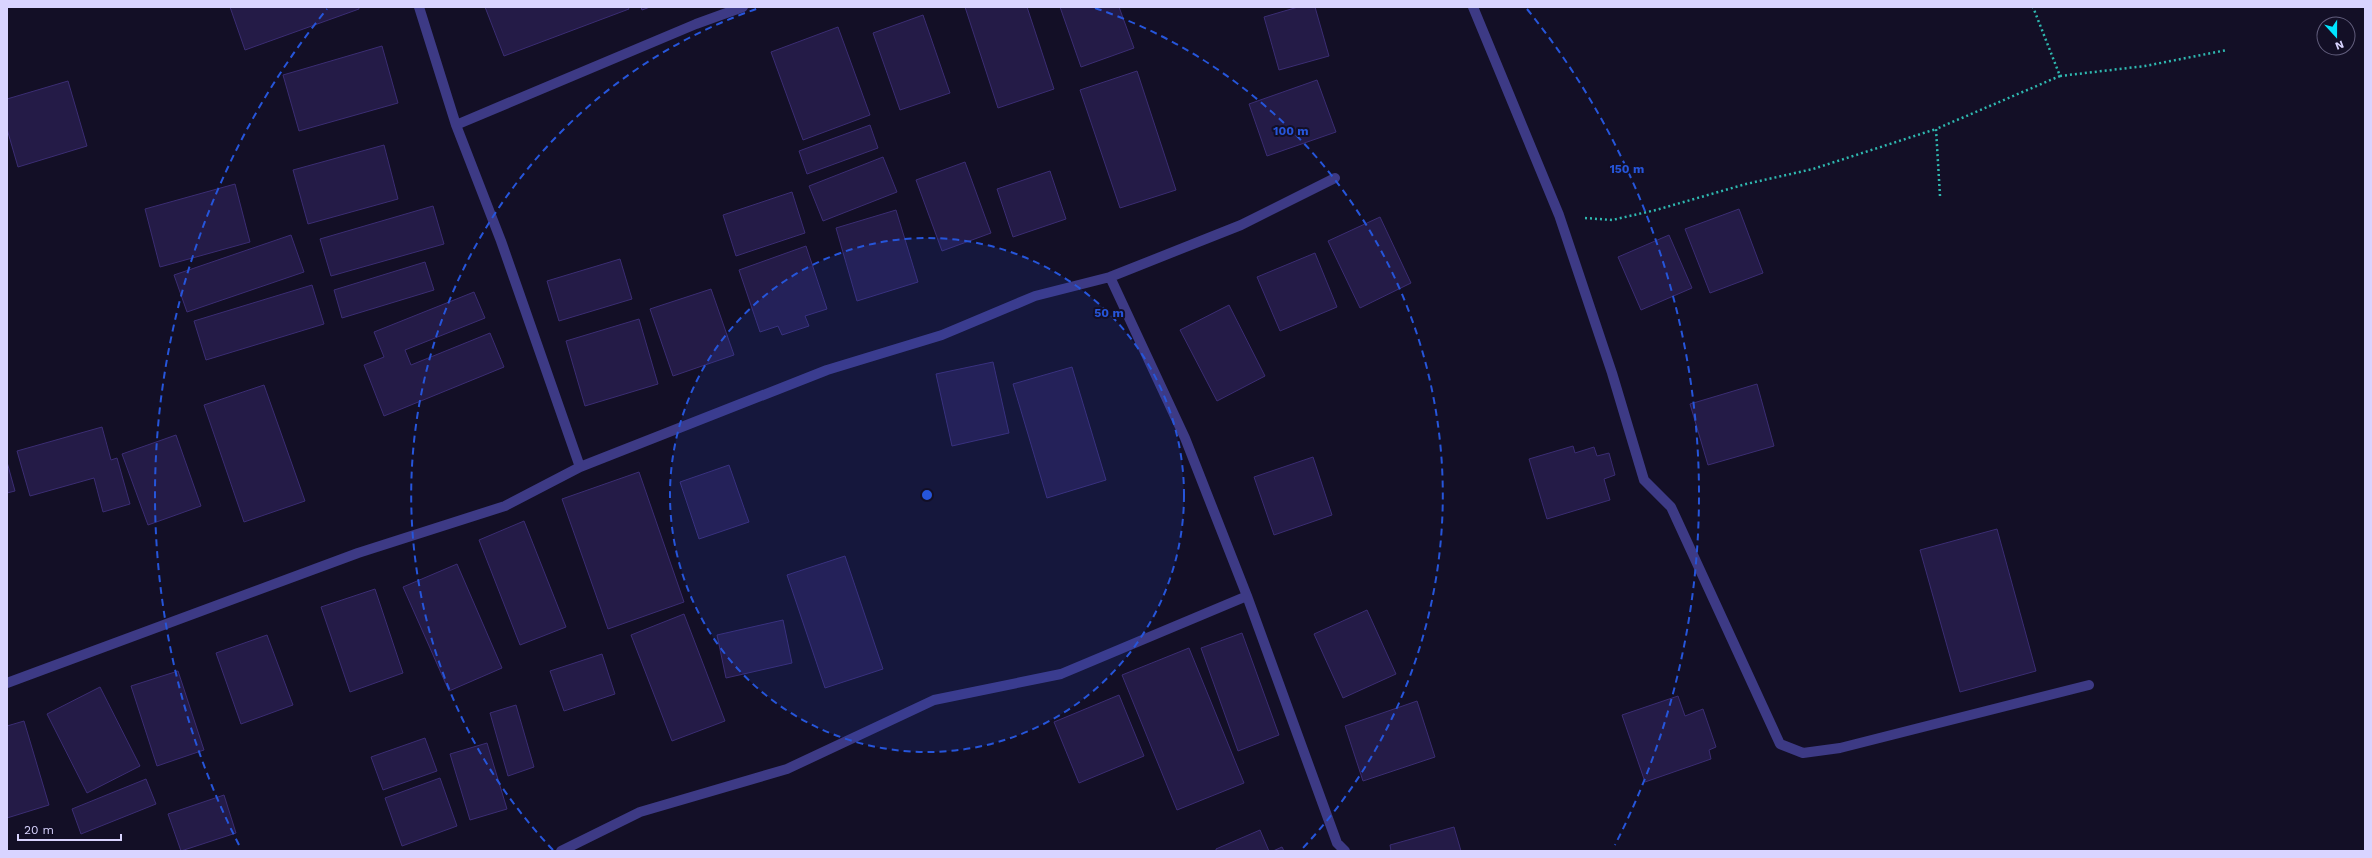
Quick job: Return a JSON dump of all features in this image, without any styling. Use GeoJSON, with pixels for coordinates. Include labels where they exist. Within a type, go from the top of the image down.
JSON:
{"type":"FeatureCollection","features":[{"type":"Feature","properties":{"kind":"street"},"geometry":{"type":"LineString","coordinates":[[419,7],[456,125],[501,240],[580,467]]}},
{"type":"Feature","properties":{"kind":"street"},"geometry":{"type":"LineString","coordinates":[[456,125],[689,27],[743,7]]}},
{"type":"Feature","properties":{"kind":"street"},"geometry":{"type":"LineString","coordinates":[[1473,7],[1559,216],[1612,373],[1644,480],[1671,507],[1780,744],[1803,753],[1840,748],[2089,685]]}},
{"type":"Feature","properties":{"kind":"street"},"geometry":{"type":"LineString","coordinates":[[7,683],[350,556],[504,506],[580,467],[827,370],[942,335],[1035,296],[1110,277],[1241,225],[1334,178]]}},
{"type":"Feature","properties":{"kind":"street"},"geometry":{"type":"LineString","coordinates":[[1110,277],[1185,438],[1247,596],[1337,843],[1345,851]]}},
{"type":"Feature","properties":{"kind":"street"},"geometry":{"type":"LineString","coordinates":[[561,851],[640,812],[787,769],[934,700],[1061,674],[1247,596]]}},
{"type":"Feature","properties":{"kind":"path"},"geometry":{"type":"LineString","coordinates":[[2033,7],[2060,76]]}},
{"type":"Feature","properties":{"kind":"path"},"geometry":{"type":"LineString","coordinates":[[1559,216],[1612,220],[1746,184],[1813,169],[1936,129],[2060,76],[2144,66],[2226,50]]}},
{"type":"Feature","properties":{"kind":"path"},"geometry":{"type":"LineString","coordinates":[[1936,129],[1940,196]]}},
{"type":"Feature","properties":{"kind":"building"},"geometry":{"type":"Polygon","coordinates":[[[230,7],[359,7],[359,9],[245,50],[230,7]]]}},
{"type":"Feature","properties":{"kind":"building"},"geometry":{"type":"Polygon","coordinates":[[[485,7],[628,7],[629,9],[504,56],[485,7]]]}},
{"type":"Feature","properties":{"kind":"building"},"geometry":{"type":"Polygon","coordinates":[[[641,7],[650,7],[642,10],[641,7]]]}},
{"type":"Feature","properties":{"kind":"building"},"geometry":{"type":"Polygon","coordinates":[[[965,7],[1027,7],[1054,89],[998,108],[965,7]]]}},
{"type":"Feature","properties":{"kind":"building"},"geometry":{"type":"Polygon","coordinates":[[[1060,7],[1119,7],[1134,48],[1081,67],[1060,7]]]}},
{"type":"Feature","properties":{"kind":"building"},"geometry":{"type":"Polygon","coordinates":[[[1298,7],[1315,7],[1329,56],[1279,70],[1264,17],[1298,7]]]}},
{"type":"Feature","properties":{"kind":"building"},"geometry":{"type":"Polygon","coordinates":[[[923,15],[950,93],[900,110],[873,33],[923,15]]]}},
{"type":"Feature","properties":{"kind":"building"},"geometry":{"type":"Polygon","coordinates":[[[838,27],[870,115],[803,140],[771,52],[838,27]]]}},
{"type":"Feature","properties":{"kind":"building"},"geometry":{"type":"Polygon","coordinates":[[[382,46],[398,103],[299,131],[283,75],[382,46]]]}},
{"type":"Feature","properties":{"kind":"building"},"geometry":{"type":"Polygon","coordinates":[[[1137,71],[1176,190],[1120,208],[1080,90],[1137,71]]]}},
{"type":"Feature","properties":{"kind":"building"},"geometry":{"type":"Polygon","coordinates":[[[1317,80],[1336,132],[1267,156],[1249,104],[1317,80]]]}},
{"type":"Feature","properties":{"kind":"building"},"geometry":{"type":"Polygon","coordinates":[[[68,81],[87,146],[18,167],[7,129],[7,99],[68,81]]]}},
{"type":"Feature","properties":{"kind":"building"},"geometry":{"type":"Polygon","coordinates":[[[870,125],[878,148],[807,174],[799,151],[870,125]]]}},
{"type":"Feature","properties":{"kind":"building"},"geometry":{"type":"Polygon","coordinates":[[[384,145],[398,199],[308,224],[293,170],[384,145]]]}},
{"type":"Feature","properties":{"kind":"building"},"geometry":{"type":"Polygon","coordinates":[[[883,157],[897,192],[823,221],[809,186],[883,157]]]}},
{"type":"Feature","properties":{"kind":"building"},"geometry":{"type":"Polygon","coordinates":[[[965,162],[991,233],[942,251],[916,180],[965,162]]]}},
{"type":"Feature","properties":{"kind":"building"},"geometry":{"type":"Polygon","coordinates":[[[1050,171],[1066,219],[1013,237],[997,189],[1050,171]]]}},
{"type":"Feature","properties":{"kind":"building"},"geometry":{"type":"Polygon","coordinates":[[[235,184],[250,242],[160,267],[145,209],[235,184]]]}},
{"type":"Feature","properties":{"kind":"building"},"geometry":{"type":"Polygon","coordinates":[[[792,192],[805,233],[736,256],[723,215],[792,192]]]}},
{"type":"Feature","properties":{"kind":"building"},"geometry":{"type":"Polygon","coordinates":[[[433,206],[444,244],[331,276],[320,239],[433,206]]]}},
{"type":"Feature","properties":{"kind":"building"},"geometry":{"type":"Polygon","coordinates":[[[1739,209],[1763,273],[1710,293],[1685,229],[1739,209]]]}},
{"type":"Feature","properties":{"kind":"building"},"geometry":{"type":"Polygon","coordinates":[[[896,210],[918,282],[857,301],[836,228],[896,210]]]}},
{"type":"Feature","properties":{"kind":"building"},"geometry":{"type":"Polygon","coordinates":[[[1380,217],[1411,283],[1360,308],[1328,241],[1380,217]]]}},
{"type":"Feature","properties":{"kind":"building"},"geometry":{"type":"Polygon","coordinates":[[[291,235],[304,272],[187,312],[174,275],[291,235]]]}},
{"type":"Feature","properties":{"kind":"building"},"geometry":{"type":"Polygon","coordinates":[[[1669,235],[1692,288],[1641,310],[1618,257],[1669,235]]]}},
{"type":"Feature","properties":{"kind":"building"},"geometry":{"type":"Polygon","coordinates":[[[806,246],[827,309],[805,316],[809,326],[782,335],[778,326],[760,332],[739,270],[806,246]]]}},
{"type":"Feature","properties":{"kind":"building"},"geometry":{"type":"Polygon","coordinates":[[[1315,253],[1337,307],[1280,331],[1257,277],[1315,253]]]}},
{"type":"Feature","properties":{"kind":"building"},"geometry":{"type":"Polygon","coordinates":[[[620,259],[632,299],[559,321],[547,281],[620,259]]]}},
{"type":"Feature","properties":{"kind":"building"},"geometry":{"type":"Polygon","coordinates":[[[425,262],[434,290],[342,318],[334,290],[425,262]]]}},
{"type":"Feature","properties":{"kind":"building"},"geometry":{"type":"Polygon","coordinates":[[[312,285],[324,324],[206,360],[194,321],[312,285]]]}},
{"type":"Feature","properties":{"kind":"building"},"geometry":{"type":"Polygon","coordinates":[[[711,289],[734,355],[673,376],[650,309],[711,289]]]}},
{"type":"Feature","properties":{"kind":"building"},"geometry":{"type":"Polygon","coordinates":[[[474,292],[485,318],[405,350],[411,365],[490,333],[504,367],[384,416],[364,365],[384,357],[374,332],[474,292]]]}},
{"type":"Feature","properties":{"kind":"building"},"geometry":{"type":"Polygon","coordinates":[[[1229,305],[1265,376],[1217,401],[1180,330],[1229,305]]]}},
{"type":"Feature","properties":{"kind":"building"},"geometry":{"type":"Polygon","coordinates":[[[639,319],[658,384],[585,406],[566,341],[639,319]]]}},
{"type":"Feature","properties":{"kind":"building"},"geometry":{"type":"Polygon","coordinates":[[[993,362],[1009,433],[952,446],[936,374],[993,362]]]}},
{"type":"Feature","properties":{"kind":"building"},"geometry":{"type":"Polygon","coordinates":[[[1072,367],[1106,480],[1047,498],[1013,384],[1072,367]]]}},
{"type":"Feature","properties":{"kind":"building"},"geometry":{"type":"Polygon","coordinates":[[[1757,384],[1774,446],[1708,465],[1690,404],[1757,384]]]}},
{"type":"Feature","properties":{"kind":"building"},"geometry":{"type":"Polygon","coordinates":[[[264,385],[305,501],[244,522],[204,405],[264,385]]]}},
{"type":"Feature","properties":{"kind":"building"},"geometry":{"type":"Polygon","coordinates":[[[102,427],[111,460],[117,458],[130,504],[103,512],[94,478],[30,496],[17,451],[102,427]]]}},
{"type":"Feature","properties":{"kind":"building"},"geometry":{"type":"Polygon","coordinates":[[[176,435],[201,506],[148,525],[122,454],[176,435]]]}},
{"type":"Feature","properties":{"kind":"building"},"geometry":{"type":"Polygon","coordinates":[[[1573,446],[1575,453],[1594,447],[1597,456],[1609,453],[1615,475],[1604,479],[1610,500],[1547,519],[1529,459],[1573,446]]]}},
{"type":"Feature","properties":{"kind":"building"},"geometry":{"type":"Polygon","coordinates":[[[1313,457],[1332,515],[1274,535],[1254,477],[1313,457]]]}},
{"type":"Feature","properties":{"kind":"building"},"geometry":{"type":"Polygon","coordinates":[[[7,462],[15,491],[7,493],[7,462]]]}},
{"type":"Feature","properties":{"kind":"building"},"geometry":{"type":"Polygon","coordinates":[[[729,465],[749,522],[699,539],[680,482],[729,465]]]}},
{"type":"Feature","properties":{"kind":"building"},"geometry":{"type":"Polygon","coordinates":[[[639,472],[684,602],[608,629],[562,499],[639,472]]]}},
{"type":"Feature","properties":{"kind":"building"},"geometry":{"type":"Polygon","coordinates":[[[524,521],[566,627],[520,645],[479,540],[524,521]]]}},
{"type":"Feature","properties":{"kind":"building"},"geometry":{"type":"Polygon","coordinates":[[[1997,529],[2036,671],[1960,692],[1920,550],[1997,529]]]}},
{"type":"Feature","properties":{"kind":"building"},"geometry":{"type":"Polygon","coordinates":[[[845,556],[883,669],[825,688],[787,575],[845,556]]]}},
{"type":"Feature","properties":{"kind":"building"},"geometry":{"type":"Polygon","coordinates":[[[457,564],[502,668],[449,691],[403,587],[457,564]]]}},
{"type":"Feature","properties":{"kind":"building"},"geometry":{"type":"Polygon","coordinates":[[[375,589],[403,673],[350,692],[321,607],[375,589]]]}},
{"type":"Feature","properties":{"kind":"building"},"geometry":{"type":"Polygon","coordinates":[[[1367,610],[1396,674],[1343,698],[1314,634],[1367,610]]]}},
{"type":"Feature","properties":{"kind":"building"},"geometry":{"type":"Polygon","coordinates":[[[684,614],[725,721],[672,741],[631,635],[684,614]]]}},
{"type":"Feature","properties":{"kind":"building"},"geometry":{"type":"Polygon","coordinates":[[[783,620],[792,663],[726,678],[717,635],[783,620]]]}},
{"type":"Feature","properties":{"kind":"building"},"geometry":{"type":"Polygon","coordinates":[[[1242,633],[1279,735],[1238,751],[1201,648],[1242,633]]]}},
{"type":"Feature","properties":{"kind":"building"},"geometry":{"type":"Polygon","coordinates":[[[267,635],[293,705],[241,724],[216,653],[267,635]]]}},
{"type":"Feature","properties":{"kind":"building"},"geometry":{"type":"Polygon","coordinates":[[[1189,648],[1244,783],[1177,810],[1122,675],[1189,648]]]}},
{"type":"Feature","properties":{"kind":"building"},"geometry":{"type":"Polygon","coordinates":[[[602,654],[615,694],[564,711],[550,671],[602,654]]]}},
{"type":"Feature","properties":{"kind":"building"},"geometry":{"type":"Polygon","coordinates":[[[178,671],[204,750],[157,766],[131,686],[178,671]]]}},
{"type":"Feature","properties":{"kind":"building"},"geometry":{"type":"Polygon","coordinates":[[[100,687],[140,766],[87,793],[47,714],[100,687]]]}},
{"type":"Feature","properties":{"kind":"building"},"geometry":{"type":"Polygon","coordinates":[[[1119,695],[1144,756],[1079,783],[1054,722],[1119,695]]]}},
{"type":"Feature","properties":{"kind":"building"},"geometry":{"type":"Polygon","coordinates":[[[1678,696],[1685,716],[1703,709],[1716,747],[1709,750],[1711,759],[1645,782],[1622,715],[1678,696]]]}},
{"type":"Feature","properties":{"kind":"building"},"geometry":{"type":"Polygon","coordinates":[[[1417,701],[1435,757],[1363,781],[1345,726],[1417,701]]]}},
{"type":"Feature","properties":{"kind":"building"},"geometry":{"type":"Polygon","coordinates":[[[516,705],[534,767],[508,776],[490,713],[516,705]]]}},
{"type":"Feature","properties":{"kind":"building"},"geometry":{"type":"Polygon","coordinates":[[[24,721],[49,805],[7,818],[7,726],[24,721]]]}},
{"type":"Feature","properties":{"kind":"building"},"geometry":{"type":"Polygon","coordinates":[[[425,738],[437,771],[383,790],[371,757],[425,738]]]}},
{"type":"Feature","properties":{"kind":"building"},"geometry":{"type":"Polygon","coordinates":[[[487,743],[507,809],[470,820],[450,754],[487,743]]]}},
{"type":"Feature","properties":{"kind":"building"},"geometry":{"type":"Polygon","coordinates":[[[440,778],[457,826],[402,846],[385,798],[440,778]]]}},
{"type":"Feature","properties":{"kind":"building"},"geometry":{"type":"Polygon","coordinates":[[[146,779],[156,804],[81,834],[72,809],[146,779]]]}},
{"type":"Feature","properties":{"kind":"building"},"geometry":{"type":"Polygon","coordinates":[[[224,795],[236,833],[181,851],[168,814],[224,795]]]}},
{"type":"Feature","properties":{"kind":"building"},"geometry":{"type":"Polygon","coordinates":[[[1454,827],[1461,851],[1391,851],[1390,845],[1454,827]]]}},
{"type":"Feature","properties":{"kind":"building"},"geometry":{"type":"Polygon","coordinates":[[[1260,830],[1269,851],[1216,851],[1216,849],[1260,830]]]}},
{"type":"Feature","properties":{"kind":"building"},"geometry":{"type":"Polygon","coordinates":[[[1282,847],[1284,851],[1273,851],[1282,847]]]}}]}
